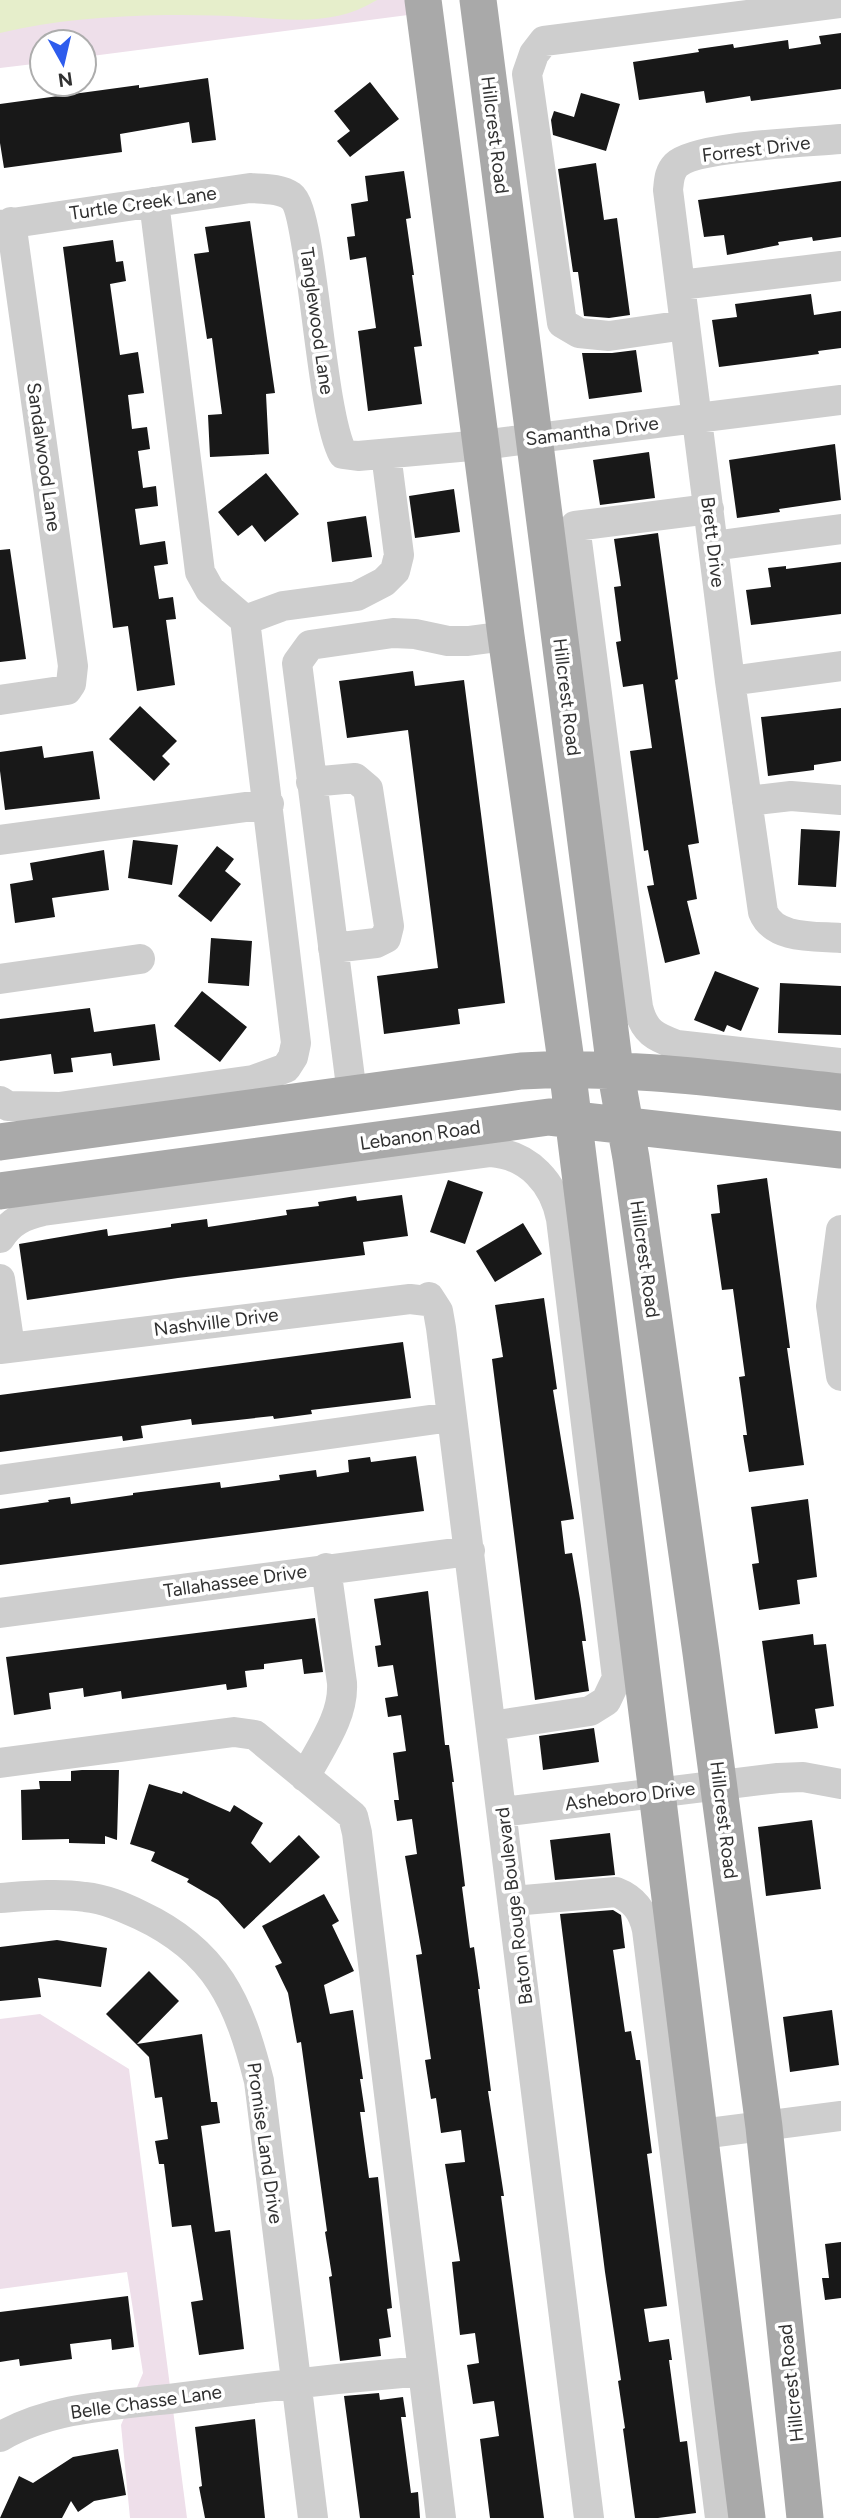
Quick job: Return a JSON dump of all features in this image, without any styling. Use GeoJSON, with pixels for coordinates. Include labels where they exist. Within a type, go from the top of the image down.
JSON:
{"type":"FeatureCollection","features":[{"type":"Feature","properties":{"kind":"main road"},"geometry":{"type":"LineString","coordinates":[[423,0],[506,636],[567,1068],[747,2518]]}},
{"type":"Feature","properties":{"kind":"main road","name":"Hillcrest Road"},"geometry":{"type":"LineString","coordinates":[[478,0],[615,1069],[626,1127],[719,1785],[764,2127],[805,2518]]}},
{"type":"Feature","properties":{"kind":"main road"},"geometry":{"type":"LineString","coordinates":[[506,636],[558,629]]}},
{"type":"Feature","properties":{"kind":"main road"},"geometry":{"type":"LineString","coordinates":[[0,1142],[522,1071],[567,1068],[615,1069],[841,1092]]}},
{"type":"Feature","properties":{"kind":"main road","name":"Lebanon Road"},"geometry":{"type":"LineString","coordinates":[[0,1191],[536,1119],[573,1119],[841,1150]]}},
{"type":"Feature","properties":{"kind":"street"},"geometry":{"type":"LineString","coordinates":[[685,325],[609,336],[579,333],[562,323],[527,74],[534,54],[544,41],[841,3]]}},
{"type":"Feature","properties":{"kind":"street","name":"Forrest Drive"},"geometry":{"type":"LineString","coordinates":[[674,166],[683,159],[713,152],[841,139]]}},
{"type":"Feature","properties":{"kind":"street","name":"Brett Drive"},"geometry":{"type":"LineString","coordinates":[[674,166],[668,190],[730,681],[765,918],[786,933],[841,939]]}},
{"type":"Feature","properties":{"kind":"street","name":"Turtle Creek Lane"},"geometry":{"type":"LineString","coordinates":[[6,223],[250,188],[286,193]]}},
{"type":"Feature","properties":{"kind":"street","name":"Tanglewood Lane"},"geometry":{"type":"LineString","coordinates":[[286,193],[293,197],[298,205],[305,233],[324,375],[335,435],[343,454]]}},
{"type":"Feature","properties":{"kind":"street"},"geometry":{"type":"LineString","coordinates":[[0,1101],[8,1106],[59,1107],[253,1080],[286,1068],[293,1057],[296,1043],[245,620],[210,590],[200,572],[154,202]]}},
{"type":"Feature","properties":{"kind":"street","name":"Sandalwood Lane"},"geometry":{"type":"LineString","coordinates":[[0,700],[67,690],[71,684],[74,666],[6,223]]}},
{"type":"Feature","properties":{"kind":"street"},"geometry":{"type":"LineString","coordinates":[[680,285],[841,266]]}},
{"type":"Feature","properties":{"kind":"street","name":"Samantha Drive"},"geometry":{"type":"LineString","coordinates":[[343,454],[358,456],[482,445],[841,400]]}},
{"type":"Feature","properties":{"kind":"street"},"geometry":{"type":"LineString","coordinates":[[245,620],[283,606],[357,596],[384,582],[395,572],[399,555],[386,454]]}},
{"type":"Feature","properties":{"kind":"street"},"geometry":{"type":"LineString","coordinates":[[709,509],[575,526],[641,1021],[655,1037],[677,1045],[841,1063]]}},
{"type":"Feature","properties":{"kind":"street"},"geometry":{"type":"LineString","coordinates":[[713,546],[841,529]]}},
{"type":"Feature","properties":{"kind":"street"},"geometry":{"type":"LineString","coordinates":[[352,1094],[297,669],[299,657],[310,645],[393,633],[415,634],[448,641],[506,636]]}},
{"type":"Feature","properties":{"kind":"street"},"geometry":{"type":"LineString","coordinates":[[730,681],[841,666]]}},
{"type":"Feature","properties":{"kind":"street"},"geometry":{"type":"LineString","coordinates":[[311,782],[355,778],[368,789],[389,926],[386,938],[376,943],[333,948]]}},
{"type":"Feature","properties":{"kind":"street"},"geometry":{"type":"LineString","coordinates":[[747,802],[791,796],[841,800]]}},
{"type":"Feature","properties":{"kind":"street"},"geometry":{"type":"LineString","coordinates":[[0,840],[269,804]]}},
{"type":"Feature","properties":{"kind":"street"},"geometry":{"type":"LineString","coordinates":[[0,979],[140,959]]}},
{"type":"Feature","properties":{"kind":"street"},"geometry":{"type":"LineString","coordinates":[[0,1238],[4,1231],[21,1217],[43,1211],[491,1152],[513,1156],[540,1175],[554,1194],[561,1219],[617,1678],[606,1701],[590,1711],[491,1726]]}},
{"type":"Feature","properties":{"kind":"street"},"geometry":{"type":"LineString","coordinates":[[841,1230],[831,1306],[841,1376]]}},
{"type":"Feature","properties":{"kind":"street"},"geometry":{"type":"LineString","coordinates":[[0,1279],[5,1348]]}},
{"type":"Feature","properties":{"kind":"street","name":"Baton Rouge Boulevard"},"geometry":{"type":"LineString","coordinates":[[429,1297],[438,1311],[470,1551],[589,2518]]}},
{"type":"Feature","properties":{"kind":"street","name":"Nashville Drive"},"geometry":{"type":"LineString","coordinates":[[5,1348],[410,1299],[427,1301],[429,1297]]}},
{"type":"Feature","properties":{"kind":"street"},"geometry":{"type":"LineString","coordinates":[[0,1480],[452,1417]]}},
{"type":"Feature","properties":{"kind":"street","name":"Tallahassee Drive"},"geometry":{"type":"LineString","coordinates":[[0,1613],[470,1551]]}},
{"type":"Feature","properties":{"kind":"street"},"geometry":{"type":"LineString","coordinates":[[305,1777],[338,1715],[342,1690],[326,1569]]}},
{"type":"Feature","properties":{"kind":"street"},"geometry":{"type":"LineString","coordinates":[[0,1763],[241,1732],[255,1735],[347,1810],[356,1823],[442,2518]]}},
{"type":"Feature","properties":{"kind":"street","name":"Asheboro Drive"},"geometry":{"type":"LineString","coordinates":[[502,1812],[803,1777],[841,1784]]}},
{"type":"Feature","properties":{"kind":"street"},"geometry":{"type":"LineString","coordinates":[[513,1901],[616,1892],[627,1897],[643,1914],[720,2518]]}},
{"type":"Feature","properties":{"kind":"street","name":"Promise Land Drive"},"geometry":{"type":"LineString","coordinates":[[0,1898],[51,1894],[86,1897],[127,1909],[161,1925],[198,1951],[212,1967],[229,1995],[243,2024],[259,2081],[313,2518]]}},
{"type":"Feature","properties":{"kind":"street"},"geometry":{"type":"LineString","coordinates":[[701,2134],[841,2116]]}},
{"type":"Feature","properties":{"kind":"street","name":"Belle Chasse Lane"},"geometry":{"type":"LineString","coordinates":[[0,2437],[25,2424],[91,2407],[296,2382],[423,2371]]}},
{"type":"Feature","properties":{"kind":"shaded area"},"geometry":{"type":"Polygon","coordinates":[[[0,0],[406,0],[408,15],[98,55],[98,28],[28,28],[28,65],[0,68],[0,0]]]}},
{"type":"Feature","properties":{"kind":"shaded area"},"geometry":{"type":"Polygon","coordinates":[[[0,0],[377,0],[342,15],[305,20],[198,15],[124,16],[62,22],[0,33],[0,0]]]}},
{"type":"Feature","properties":{"kind":"shaded area"},"geometry":{"type":"Polygon","coordinates":[[[40,2014],[129,2069],[187,2518],[130,2518],[121,2425],[143,2373],[127,2272],[0,2289],[0,2019],[40,2014]]]}},
{"type":"Feature","properties":{"kind":"building"},"geometry":{"type":"Polygon","coordinates":[[[841,33],[841,89],[751,101],[750,96],[706,103],[704,91],[639,100],[633,62],[733,44],[734,48],[788,40],[789,49],[821,44],[819,36],[841,33]]]}},
{"type":"Feature","properties":{"kind":"building"},"geometry":{"type":"Polygon","coordinates":[[[208,78],[216,140],[192,143],[189,122],[120,134],[122,152],[4,168],[0,143],[0,104],[44,98],[98,98],[98,91],[139,85],[139,88],[208,78]]]}},
{"type":"Feature","properties":{"kind":"building"},"geometry":{"type":"Polygon","coordinates":[[[370,82],[399,119],[350,157],[337,141],[350,131],[334,111],[370,82]]]}},
{"type":"Feature","properties":{"kind":"building"},"geometry":{"type":"Polygon","coordinates":[[[581,93],[620,104],[606,151],[553,135],[551,120],[554,111],[574,117],[581,93]]]}},
{"type":"Feature","properties":{"kind":"building"},"geometry":{"type":"Polygon","coordinates":[[[596,163],[604,220],[617,218],[630,315],[609,318],[584,316],[578,272],[573,272],[558,169],[596,163]]]}},
{"type":"Feature","properties":{"kind":"building"},"geometry":{"type":"Polygon","coordinates":[[[404,171],[411,218],[406,219],[422,346],[414,347],[422,404],[368,411],[358,331],[376,328],[366,257],[350,260],[347,237],[355,236],[351,204],[368,201],[365,176],[404,171]]]}},
{"type":"Feature","properties":{"kind":"building"},"geometry":{"type":"Polygon","coordinates":[[[841,181],[841,237],[813,241],[812,237],[778,242],[779,245],[727,255],[724,235],[704,237],[698,200],[841,181]]]}},
{"type":"Feature","properties":{"kind":"building"},"geometry":{"type":"Polygon","coordinates":[[[250,221],[275,393],[266,394],[269,454],[210,457],[208,415],[222,414],[212,338],[207,339],[194,254],[209,252],[205,227],[250,221]]]}},
{"type":"Feature","properties":{"kind":"building"},"geometry":{"type":"Polygon","coordinates":[[[113,240],[116,262],[123,261],[126,281],[110,284],[120,355],[138,352],[144,393],[128,395],[132,429],[147,427],[150,449],[138,451],[143,488],[156,486],[158,506],[135,509],[140,545],[165,541],[168,564],[154,566],[159,599],[173,597],[176,619],[166,620],[175,685],[137,691],[128,626],[113,628],[63,247],[113,240]]]}},
{"type":"Feature","properties":{"kind":"building"},"geometry":{"type":"Polygon","coordinates":[[[811,294],[814,315],[841,311],[841,348],[818,351],[819,354],[719,367],[712,320],[737,317],[735,304],[811,294]]]}},
{"type":"Feature","properties":{"kind":"building"},"geometry":{"type":"Polygon","coordinates":[[[636,350],[642,392],[589,399],[582,353],[636,350]]]}},
{"type":"Feature","properties":{"kind":"building"},"geometry":{"type":"Polygon","coordinates":[[[835,444],[841,500],[737,518],[729,460],[835,444]]]}},
{"type":"Feature","properties":{"kind":"building"},"geometry":{"type":"Polygon","coordinates":[[[649,452],[655,498],[600,505],[593,460],[649,452]]]}},
{"type":"Feature","properties":{"kind":"building"},"geometry":{"type":"Polygon","coordinates":[[[266,473],[299,514],[265,542],[252,525],[238,536],[218,512],[266,473]]]}},
{"type":"Feature","properties":{"kind":"building"},"geometry":{"type":"Polygon","coordinates":[[[454,489],[460,532],[415,538],[409,496],[454,489]]]}},
{"type":"Feature","properties":{"kind":"building"},"geometry":{"type":"Polygon","coordinates":[[[366,516],[372,557],[332,562],[327,522],[366,516]]]}},
{"type":"Feature","properties":{"kind":"building"},"geometry":{"type":"Polygon","coordinates":[[[658,533],[678,679],[675,680],[699,843],[688,845],[697,899],[687,901],[700,954],[665,963],[647,886],[654,885],[648,850],[644,851],[630,751],[652,748],[643,684],[623,687],[616,642],[621,641],[614,587],[621,586],[614,539],[658,533]]]}},
{"type":"Feature","properties":{"kind":"building"},"geometry":{"type":"Polygon","coordinates":[[[10,549],[26,659],[0,662],[0,550],[10,549]]]}},
{"type":"Feature","properties":{"kind":"building"},"geometry":{"type":"Polygon","coordinates":[[[841,562],[841,614],[751,625],[746,590],[771,587],[768,568],[786,566],[786,569],[841,562]]]}},
{"type":"Feature","properties":{"kind":"building"},"geometry":{"type":"Polygon","coordinates":[[[413,671],[415,686],[464,680],[505,1003],[458,1009],[460,1024],[384,1034],[377,976],[438,968],[408,730],[347,738],[339,681],[413,671]]]}},
{"type":"Feature","properties":{"kind":"building"},"geometry":{"type":"Polygon","coordinates":[[[140,706],[177,741],[162,756],[170,764],[154,781],[109,739],[140,706]]]}},
{"type":"Feature","properties":{"kind":"building"},"geometry":{"type":"Polygon","coordinates":[[[841,708],[841,761],[814,765],[814,770],[768,776],[761,717],[841,708]]]}},
{"type":"Feature","properties":{"kind":"building"},"geometry":{"type":"Polygon","coordinates":[[[42,746],[44,758],[93,751],[100,799],[5,810],[0,752],[42,746]]]}},
{"type":"Feature","properties":{"kind":"building"},"geometry":{"type":"Polygon","coordinates":[[[801,829],[840,831],[836,887],[798,885],[801,829]]]}},
{"type":"Feature","properties":{"kind":"building"},"geometry":{"type":"Polygon","coordinates":[[[133,840],[178,845],[172,885],[128,878],[133,840]]]}},
{"type":"Feature","properties":{"kind":"building"},"geometry":{"type":"Polygon","coordinates":[[[217,846],[234,859],[225,871],[241,884],[211,922],[178,896],[217,846]]]}},
{"type":"Feature","properties":{"kind":"building"},"geometry":{"type":"Polygon","coordinates":[[[104,850],[109,890],[52,898],[55,917],[15,923],[10,884],[33,880],[30,863],[104,850]]]}},
{"type":"Feature","properties":{"kind":"building"},"geometry":{"type":"Polygon","coordinates":[[[211,938],[252,941],[249,986],[208,983],[211,938]]]}},
{"type":"Feature","properties":{"kind":"building"},"geometry":{"type":"Polygon","coordinates":[[[715,971],[759,988],[741,1031],[727,1025],[724,1032],[694,1020],[715,971]]]}},
{"type":"Feature","properties":{"kind":"building"},"geometry":{"type":"Polygon","coordinates":[[[780,983],[841,986],[841,1035],[778,1033],[780,983]]]}},
{"type":"Feature","properties":{"kind":"building"},"geometry":{"type":"Polygon","coordinates":[[[202,991],[247,1027],[220,1062],[174,1026],[202,991]]]}},
{"type":"Feature","properties":{"kind":"building"},"geometry":{"type":"Polygon","coordinates":[[[90,1008],[94,1032],[155,1024],[160,1060],[113,1066],[111,1053],[71,1058],[73,1072],[54,1074],[51,1054],[0,1061],[0,1019],[90,1008]]]}},
{"type":"Feature","properties":{"kind":"building"},"geometry":{"type":"Polygon","coordinates":[[[767,1178],[804,1465],[749,1472],[739,1377],[745,1376],[733,1289],[722,1290],[711,1214],[720,1213],[717,1185],[767,1178]]]}},
{"type":"Feature","properties":{"kind":"building"},"geometry":{"type":"Polygon","coordinates":[[[448,1180],[483,1192],[465,1244],[430,1232],[448,1180]]]}},
{"type":"Feature","properties":{"kind":"building"},"geometry":{"type":"Polygon","coordinates":[[[402,1195],[408,1236],[363,1242],[365,1255],[27,1300],[19,1244],[107,1229],[108,1236],[207,1219],[208,1227],[287,1215],[286,1210],[319,1206],[318,1202],[356,1196],[357,1201],[402,1195]]]}},
{"type":"Feature","properties":{"kind":"building"},"geometry":{"type":"Polygon","coordinates":[[[523,1223],[542,1254],[495,1282],[476,1251],[523,1223]]]}},
{"type":"Feature","properties":{"kind":"building"},"geometry":{"type":"Polygon","coordinates":[[[544,1298],[557,1389],[553,1390],[574,1519],[561,1521],[565,1554],[572,1553],[580,1599],[589,1691],[535,1700],[492,1359],[503,1357],[495,1305],[544,1298]]]}},
{"type":"Feature","properties":{"kind":"building"},"geometry":{"type":"Polygon","coordinates":[[[403,1342],[411,1398],[311,1410],[312,1414],[274,1419],[273,1416],[192,1425],[191,1419],[141,1426],[143,1438],[123,1441],[122,1436],[0,1452],[0,1395],[403,1342]]]}},
{"type":"Feature","properties":{"kind":"building"},"geometry":{"type":"Polygon","coordinates":[[[416,1456],[424,1511],[0,1565],[0,1509],[70,1497],[71,1504],[220,1482],[221,1488],[280,1480],[279,1475],[316,1470],[317,1477],[349,1472],[348,1460],[370,1457],[371,1462],[416,1456]]]}},
{"type":"Feature","properties":{"kind":"building"},"geometry":{"type":"Polygon","coordinates":[[[808,1499],[817,1577],[797,1580],[800,1604],[759,1610],[752,1564],[759,1563],[751,1507],[808,1499]]]}},
{"type":"Feature","properties":{"kind":"building"},"geometry":{"type":"Polygon","coordinates":[[[428,1591],[445,1745],[449,1745],[454,1782],[465,1886],[462,1887],[470,1948],[474,1947],[480,1989],[491,2091],[488,2091],[504,2196],[501,2196],[544,2518],[490,2518],[480,2439],[499,2436],[494,2401],[473,2404],[467,2365],[479,2363],[475,2333],[460,2335],[452,2262],[460,2261],[445,2164],[465,2162],[461,2130],[441,2133],[436,2098],[431,2099],[425,2060],[431,2059],[416,1955],[422,1954],[405,1856],[417,1854],[412,1819],[397,1821],[394,1800],[399,1800],[393,1753],[406,1751],[401,1715],[388,1717],[385,1698],[398,1696],[393,1665],[378,1667],[375,1646],[381,1645],[374,1599],[428,1591]]]}},
{"type":"Feature","properties":{"kind":"building"},"geometry":{"type":"Polygon","coordinates":[[[315,1618],[323,1672],[304,1674],[302,1659],[264,1664],[264,1669],[245,1671],[247,1687],[227,1690],[226,1684],[122,1699],[121,1691],[84,1697],[83,1688],[49,1693],[51,1709],[14,1715],[6,1657],[315,1618]]]}},
{"type":"Feature","properties":{"kind":"building"},"geometry":{"type":"Polygon","coordinates":[[[813,1634],[814,1645],[826,1644],[834,1706],[815,1709],[818,1728],[775,1734],[762,1641],[813,1634]]]}},
{"type":"Feature","properties":{"kind":"building"},"geometry":{"type":"Polygon","coordinates":[[[594,1728],[599,1762],[543,1770],[539,1736],[594,1728]]]}},
{"type":"Feature","properties":{"kind":"building"},"geometry":{"type":"Polygon","coordinates":[[[119,1770],[117,1840],[105,1836],[105,1844],[69,1843],[69,1839],[22,1840],[21,1790],[40,1789],[39,1781],[71,1781],[71,1771],[119,1770]]]}},
{"type":"Feature","properties":{"kind":"building"},"geometry":{"type":"Polygon","coordinates":[[[149,1784],[182,1794],[183,1791],[230,1812],[234,1805],[263,1823],[251,1843],[270,1863],[299,1835],[320,1857],[244,1929],[218,1900],[187,1882],[189,1879],[151,1861],[155,1852],[130,1844],[149,1784]]]}},
{"type":"Feature","properties":{"kind":"building"},"geometry":{"type":"Polygon","coordinates":[[[812,1820],[821,1889],[766,1896],[758,1827],[812,1820]]]}},
{"type":"Feature","properties":{"kind":"building"},"geometry":{"type":"Polygon","coordinates":[[[610,1833],[615,1875],[555,1880],[550,1840],[610,1833]]]}},
{"type":"Feature","properties":{"kind":"building"},"geometry":{"type":"Polygon","coordinates":[[[324,1894],[339,1921],[332,1925],[354,1971],[324,1985],[330,2014],[353,2010],[363,2079],[360,2079],[365,2112],[360,2112],[369,2178],[378,2177],[392,2308],[387,2309],[391,2337],[379,2339],[381,2356],[340,2361],[329,2277],[332,2276],[327,2231],[301,2042],[297,2043],[288,1993],[275,1966],[282,1963],[262,1926],[324,1894]]]}},
{"type":"Feature","properties":{"kind":"building"},"geometry":{"type":"Polygon","coordinates":[[[613,1910],[621,1915],[625,1948],[613,1950],[625,2032],[631,2031],[636,2060],[640,2060],[652,2153],[647,2154],[667,2306],[644,2309],[649,2342],[669,2339],[672,2360],[669,2360],[680,2442],[687,2441],[696,2513],[658,2518],[635,2518],[618,2381],[621,2380],[560,1914],[613,1910]]]}},
{"type":"Feature","properties":{"kind":"building"},"geometry":{"type":"Polygon","coordinates":[[[57,1940],[107,1948],[101,1987],[38,1978],[41,1997],[0,2001],[0,1947],[57,1940]]]}},
{"type":"Feature","properties":{"kind":"building"},"geometry":{"type":"Polygon","coordinates":[[[149,1971],[179,2001],[137,2044],[202,2034],[211,2102],[217,2102],[220,2123],[201,2126],[215,2232],[230,2230],[244,2349],[199,2355],[191,2302],[203,2300],[191,2225],[172,2227],[164,2164],[159,2164],[155,2141],[168,2139],[162,2097],[155,2098],[149,2057],[106,2014],[149,1971]]]}},
{"type":"Feature","properties":{"kind":"building"},"geometry":{"type":"Polygon","coordinates":[[[832,2010],[839,2065],[790,2072],[783,2017],[832,2010]]]}},
{"type":"Feature","properties":{"kind":"building"},"geometry":{"type":"Polygon","coordinates":[[[841,2242],[841,2298],[825,2300],[822,2278],[829,2278],[825,2244],[841,2242]]]}},
{"type":"Feature","properties":{"kind":"building"},"geometry":{"type":"Polygon","coordinates":[[[128,2296],[134,2347],[112,2350],[111,2339],[70,2344],[72,2359],[20,2366],[19,2359],[0,2362],[0,2312],[128,2296]]]}},
{"type":"Feature","properties":{"kind":"building"},"geometry":{"type":"Polygon","coordinates":[[[379,2393],[380,2400],[403,2397],[406,2417],[401,2417],[411,2493],[418,2492],[420,2518],[360,2518],[344,2396],[379,2393]]]}},
{"type":"Feature","properties":{"kind":"building"},"geometry":{"type":"Polygon","coordinates":[[[255,2419],[265,2518],[205,2518],[199,2487],[202,2486],[195,2427],[255,2419]]]}},
{"type":"Feature","properties":{"kind":"building"},"geometry":{"type":"Polygon","coordinates":[[[118,2449],[126,2495],[94,2501],[78,2512],[71,2501],[62,2518],[0,2518],[19,2476],[33,2483],[73,2457],[118,2449]]]}}]}
